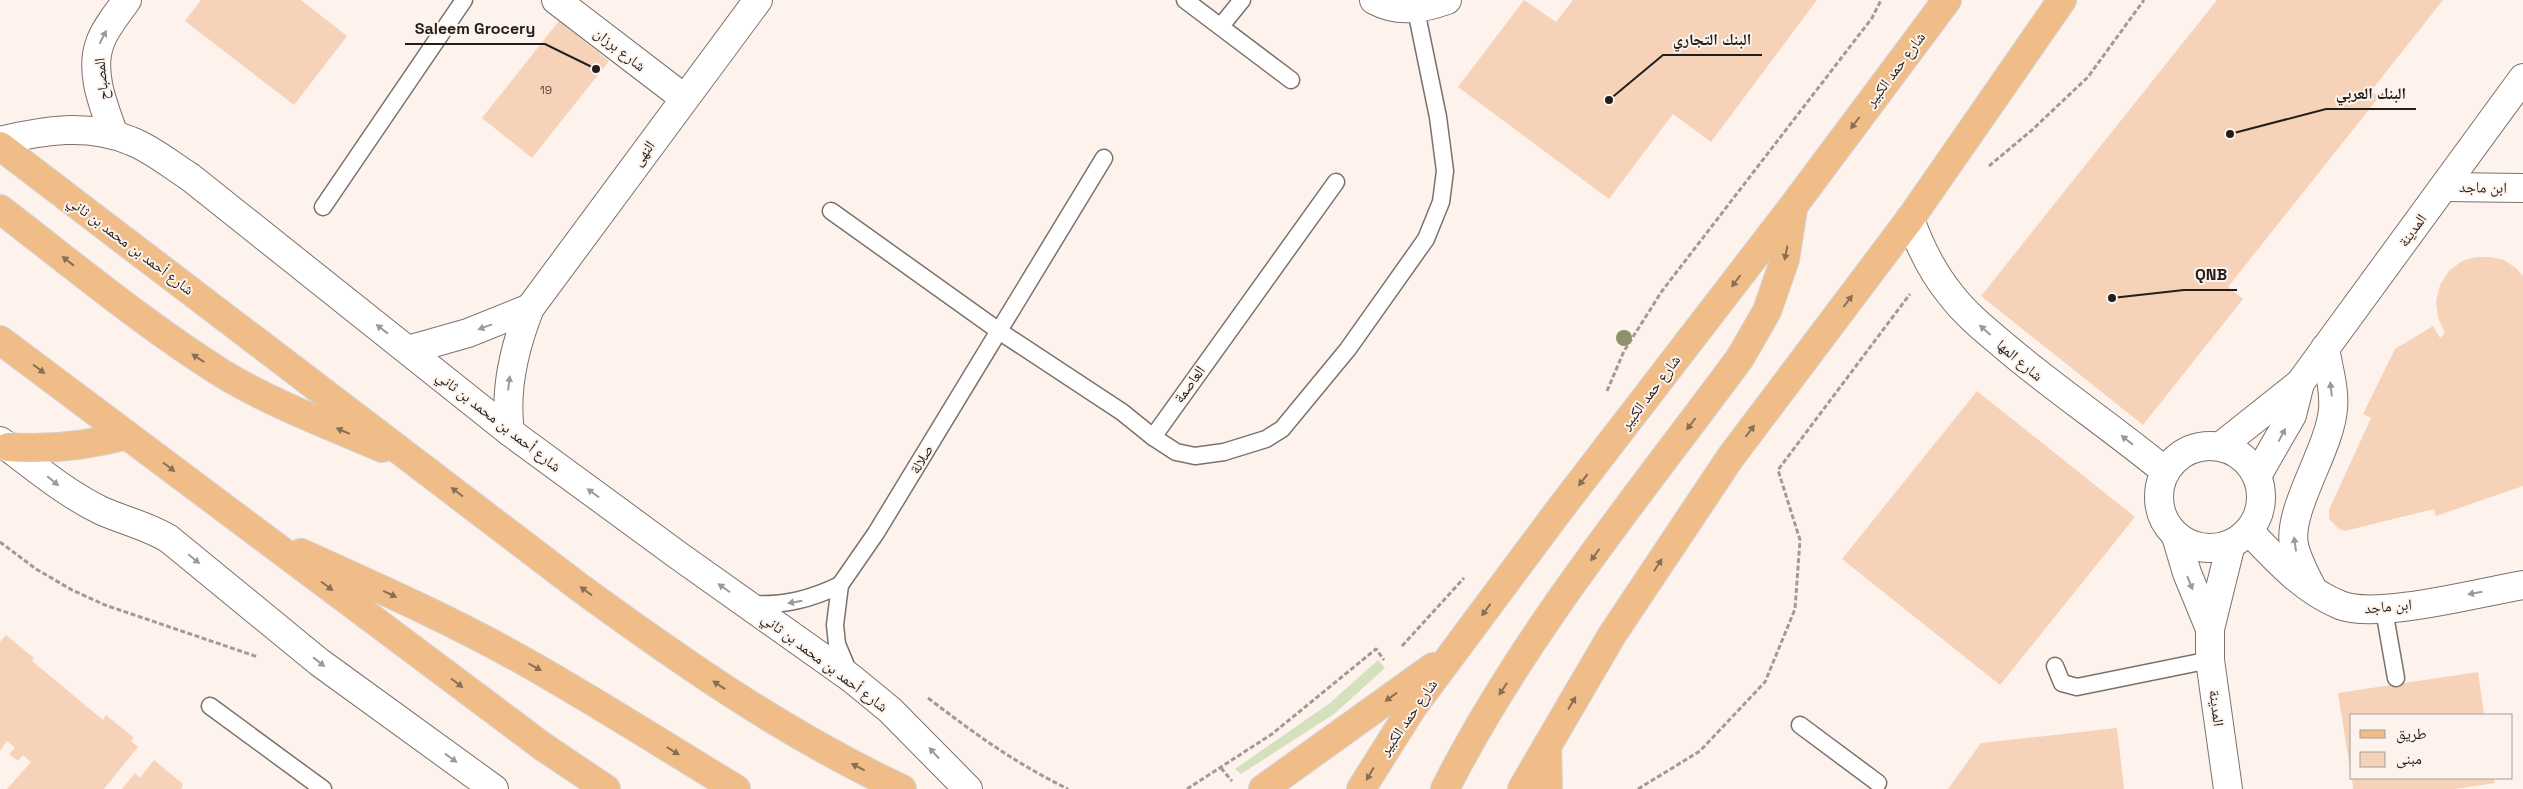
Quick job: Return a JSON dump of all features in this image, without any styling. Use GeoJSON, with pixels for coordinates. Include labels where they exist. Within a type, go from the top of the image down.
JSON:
{"type":"FeatureCollection","features":[{"type":"Feature","properties":{"kind":"main road","name":"شارع حمد الكبير"},"geometry":{"type":"LineString","coordinates":[[1361,789],[1412,708],[1560,509],[1794,205],[1947,0]]}},
{"type":"Feature","properties":{"kind":"main road"},"geometry":{"type":"LineString","coordinates":[[1522,789],[1612,635],[1730,458],[1910,219],[2062,0]]}},
{"type":"Feature","properties":{"kind":"main road","name":"شارع أحمد بن محمد بن ثاني"},"geometry":{"type":"LineString","coordinates":[[0,146],[670,654],[817,746],[902,789]]}},
{"type":"Feature","properties":{"kind":"main road"},"geometry":{"type":"LineString","coordinates":[[1445,789],[1494,702],[1543,627],[1740,358],[1767,311],[1785,259],[1794,205]]}},
{"type":"Feature","properties":{"kind":"main road"},"geometry":{"type":"LineString","coordinates":[[0,209],[125,304],[225,375],[312,418],[420,464]]}},
{"type":"Feature","properties":{"kind":"main road"},"geometry":{"type":"LineString","coordinates":[[0,340],[542,746],[606,789]]}},
{"type":"Feature","properties":{"kind":"main road"},"geometry":{"type":"LineString","coordinates":[[4,444],[38,449],[68,448],[127,435]]}},
{"type":"Feature","properties":{"kind":"main road"},"geometry":{"type":"LineString","coordinates":[[250,529],[450,622],[521,659],[582,694],[736,789]]}},
{"type":"Feature","properties":{"kind":"main road"},"geometry":{"type":"LineString","coordinates":[[1264,789],[1458,648]]}},
{"type":"Feature","properties":{"kind":"main road"},"geometry":{"type":"LineString","coordinates":[[1547,744],[1546,777],[1548,789]]}},
{"type":"Feature","properties":{"kind":"street","name":"المصباح"},"geometry":{"type":"LineString","coordinates":[[114,135],[100,96],[97,58],[100,43],[127,0]]}},
{"type":"Feature","properties":{"kind":"street","name":"شارع برزان"},"geometry":{"type":"LineString","coordinates":[[556,0],[684,98]]}},
{"type":"Feature","properties":{"kind":"street","name":"النهى"},"geometry":{"type":"LineString","coordinates":[[510,432],[507,414],[508,383],[518,337],[530,308],[758,0]]}},
{"type":"Feature","properties":{"kind":"street"},"geometry":{"type":"LineString","coordinates":[[1374,0],[1386,7],[1416,10],[1447,0]]}},
{"type":"Feature","properties":{"kind":"street","name":"المدينة"},"geometry":{"type":"LineString","coordinates":[[2221,446],[2300,383],[2444,187],[2520,93]]}},
{"type":"Feature","properties":{"kind":"street","name":"شارع أحمد بن محمد بن ثاني"},"geometry":{"type":"LineString","coordinates":[[0,141],[29,133],[58,130],[78,129],[114,135],[133,141],[190,176],[510,432],[851,678],[890,710],[968,789]]}},
{"type":"Feature","properties":{"kind":"street","name":"ابن ماجد"},"geometry":{"type":"LineString","coordinates":[[2444,187],[2523,188]]}},
{"type":"Feature","properties":{"kind":"street","name":"شارع المها"},"geometry":{"type":"LineString","coordinates":[[1910,219],[1920,247],[1931,267],[1951,296],[1983,328],[2048,383],[2126,439],[2165,471]]}},
{"type":"Feature","properties":{"kind":"street"},"geometry":{"type":"LineString","coordinates":[[408,350],[468,333],[530,308]]}},
{"type":"Feature","properties":{"kind":"street"},"geometry":{"type":"LineString","coordinates":[[2312,589],[2298,557],[2294,543],[2294,530],[2299,511],[2325,446],[2334,408],[2326,348]]}},
{"type":"Feature","properties":{"kind":"street","name":"المدينة"},"geometry":{"type":"LineString","coordinates":[[2257,476],[2292,415],[2300,383]]}},
{"type":"Feature","properties":{"kind":"street"},"geometry":{"type":"LineString","coordinates":[[4,444],[62,489],[101,510],[141,524],[169,539],[319,662],[494,789]]}},
{"type":"Feature","properties":{"kind":"street"},"geometry":{"type":"LineString","coordinates":[[2199,446],[2221,446],[2236,452],[2248,462],[2257,476],[2262,495],[2259,514],[2240,538],[2212,549],[2193,546],[2176,536],[2165,522],[2159,505],[2159,487],[2165,471],[2179,454],[2199,446]]}},
{"type":"Feature","properties":{"kind":"street","name":"المدينة"},"geometry":{"type":"LineString","coordinates":[[2176,536],[2187,573],[2210,629]]}},
{"type":"Feature","properties":{"kind":"street","name":"المدينة"},"geometry":{"type":"LineString","coordinates":[[2227,788],[2210,660],[2210,629],[2240,538]]}},
{"type":"Feature","properties":{"kind":"street","name":"ابن ماجد"},"geometry":{"type":"LineString","coordinates":[[2240,538],[2280,564],[2312,589],[2342,606],[2384,610],[2523,585]]}},
{"type":"Feature","properties":{"kind":"lane"},"geometry":{"type":"LineString","coordinates":[[322,207],[464,0]]}},
{"type":"Feature","properties":{"kind":"lane"},"geometry":{"type":"LineString","coordinates":[[1185,0],[1291,80]]}},
{"type":"Feature","properties":{"kind":"lane"},"geometry":{"type":"LineString","coordinates":[[1221,26],[1242,0]]}},
{"type":"Feature","properties":{"kind":"lane"},"geometry":{"type":"LineString","coordinates":[[831,211],[999,331],[1122,412],[1176,452],[1195,456],[1224,452],[1266,439],[1282,429],[1348,350],[1426,239],[1442,202],[1445,171],[1438,117],[1416,10]]}},
{"type":"Feature","properties":{"kind":"lane","name":"صلالة"},"geometry":{"type":"LineString","coordinates":[[851,678],[837,644],[835,625],[840,585],[876,533],[1104,158]]}},
{"type":"Feature","properties":{"kind":"lane","name":"العاصمة"},"geometry":{"type":"LineString","coordinates":[[1154,437],[1336,182]]}},
{"type":"Feature","properties":{"kind":"lane"},"geometry":{"type":"LineString","coordinates":[[747,604],[771,605],[803,600],[840,585]]}},
{"type":"Feature","properties":{"kind":"lane"},"geometry":{"type":"LineString","coordinates":[[2384,610],[2396,678]]}},
{"type":"Feature","properties":{"kind":"lane"},"geometry":{"type":"LineString","coordinates":[[2054,666],[2062,683],[2077,687],[2210,660]]}},
{"type":"Feature","properties":{"kind":"lane"},"geometry":{"type":"LineString","coordinates":[[210,706],[323,789]]}},
{"type":"Feature","properties":{"kind":"lane"},"geometry":{"type":"LineString","coordinates":[[1800,725],[1878,783]]}},
{"type":"Feature","properties":{"kind":"path"},"geometry":{"type":"LineString","coordinates":[[1604,398],[1624,351],[1662,291],[1872,18],[1881,0]]}},
{"type":"Feature","properties":{"kind":"path"},"geometry":{"type":"LineString","coordinates":[[1986,170],[2088,77],[2144,0]]}},
{"type":"Feature","properties":{"kind":"path"},"geometry":{"type":"LineString","coordinates":[[1638,789],[1700,751],[1765,682],[1795,609],[1800,540],[1778,470],[1931,267]]}},
{"type":"Feature","properties":{"kind":"path"},"geometry":{"type":"LineString","coordinates":[[0,542],[36,569],[105,606],[263,659]]}},
{"type":"Feature","properties":{"kind":"path"},"geometry":{"type":"LineString","coordinates":[[1399,649],[1470,571]]}},
{"type":"Feature","properties":{"kind":"path"},"geometry":{"type":"LineString","coordinates":[[1187,789],[1272,734],[1376,649],[1386,662],[1393,656]]}},
{"type":"Feature","properties":{"kind":"green space"},"geometry":{"type":"Polygon","coordinates":[[[1378,660],[1385,668],[1334,714],[1241,774],[1235,769],[1330,703],[1378,660]]]}},
{"type":"Feature","properties":{"kind":"building"},"geometry":{"type":"Polygon","coordinates":[[[201,0],[301,0],[347,36],[294,105],[185,21],[201,0]]]}},
{"type":"Feature","properties":{"kind":"building"},"geometry":{"type":"Polygon","coordinates":[[[1524,0],[1556,22],[1573,0],[1817,0],[1711,142],[1673,114],[1609,199],[1458,87],[1524,0]]]}},
{"type":"Feature","properties":{"kind":"building"},"geometry":{"type":"Polygon","coordinates":[[[2217,0],[2443,0],[2371,91],[2379,97],[2228,287],[2243,299],[2143,425],[1981,296],[2217,0]]]}},
{"type":"Feature","properties":{"kind":"building"},"geometry":{"type":"Polygon","coordinates":[[[559,21],[609,61],[532,158],[482,118],[559,21]]]}},
{"type":"Feature","properties":{"kind":"building"},"geometry":{"type":"Polygon","coordinates":[[[2476,257],[2504,260],[2516,268],[2523,276],[2523,486],[2436,516],[2434,509],[2345,531],[2339,529],[2329,519],[2329,510],[2371,418],[2363,414],[2395,349],[2433,326],[2440,338],[2445,333],[2438,318],[2436,301],[2440,285],[2449,271],[2462,261],[2476,257]]]}},
{"type":"Feature","properties":{"kind":"building"},"geometry":{"type":"Polygon","coordinates":[[[1977,391],[2135,517],[2000,685],[1842,559],[1977,391]]]}},
{"type":"Feature","properties":{"kind":"building"},"geometry":{"type":"Polygon","coordinates":[[[6,635],[34,658],[32,661],[103,720],[106,715],[134,738],[131,741],[138,747],[104,789],[7,789],[31,762],[23,755],[18,761],[9,754],[15,748],[7,741],[0,751],[0,642],[6,635]]]}},
{"type":"Feature","properties":{"kind":"building"},"geometry":{"type":"Polygon","coordinates":[[[2478,672],[2484,714],[2350,714],[2350,769],[2338,693],[2478,672]]]}},
{"type":"Feature","properties":{"kind":"building"},"geometry":{"type":"Polygon","coordinates":[[[2117,728],[2124,789],[1948,789],[1981,743],[2117,728]]]}},
{"type":"Feature","properties":{"kind":"building"},"geometry":{"type":"Polygon","coordinates":[[[154,760],[183,784],[181,789],[122,789],[135,773],[140,778],[154,760]]]}},
{"type":"Feature","properties":{"kind":"building"},"geometry":{"type":"Polygon","coordinates":[[[2352,779],[2494,779],[2495,783],[2454,789],[2353,789],[2352,779]]]}},
{"type":"Feature","properties":{"kind":"place","name":"Saleem Grocery"},"geometry":{"type":"Point","coordinates":[596,69]}},
{"type":"Feature","properties":{"kind":"place","name":"البنك التجاري"},"geometry":{"type":"Point","coordinates":[1609,100]}},
{"type":"Feature","properties":{"kind":"place","name":"البنك العربي"},"geometry":{"type":"Point","coordinates":[2230,134]}},
{"type":"Feature","properties":{"kind":"place","name":"QNB"},"geometry":{"type":"Point","coordinates":[2112,298]}}]}
